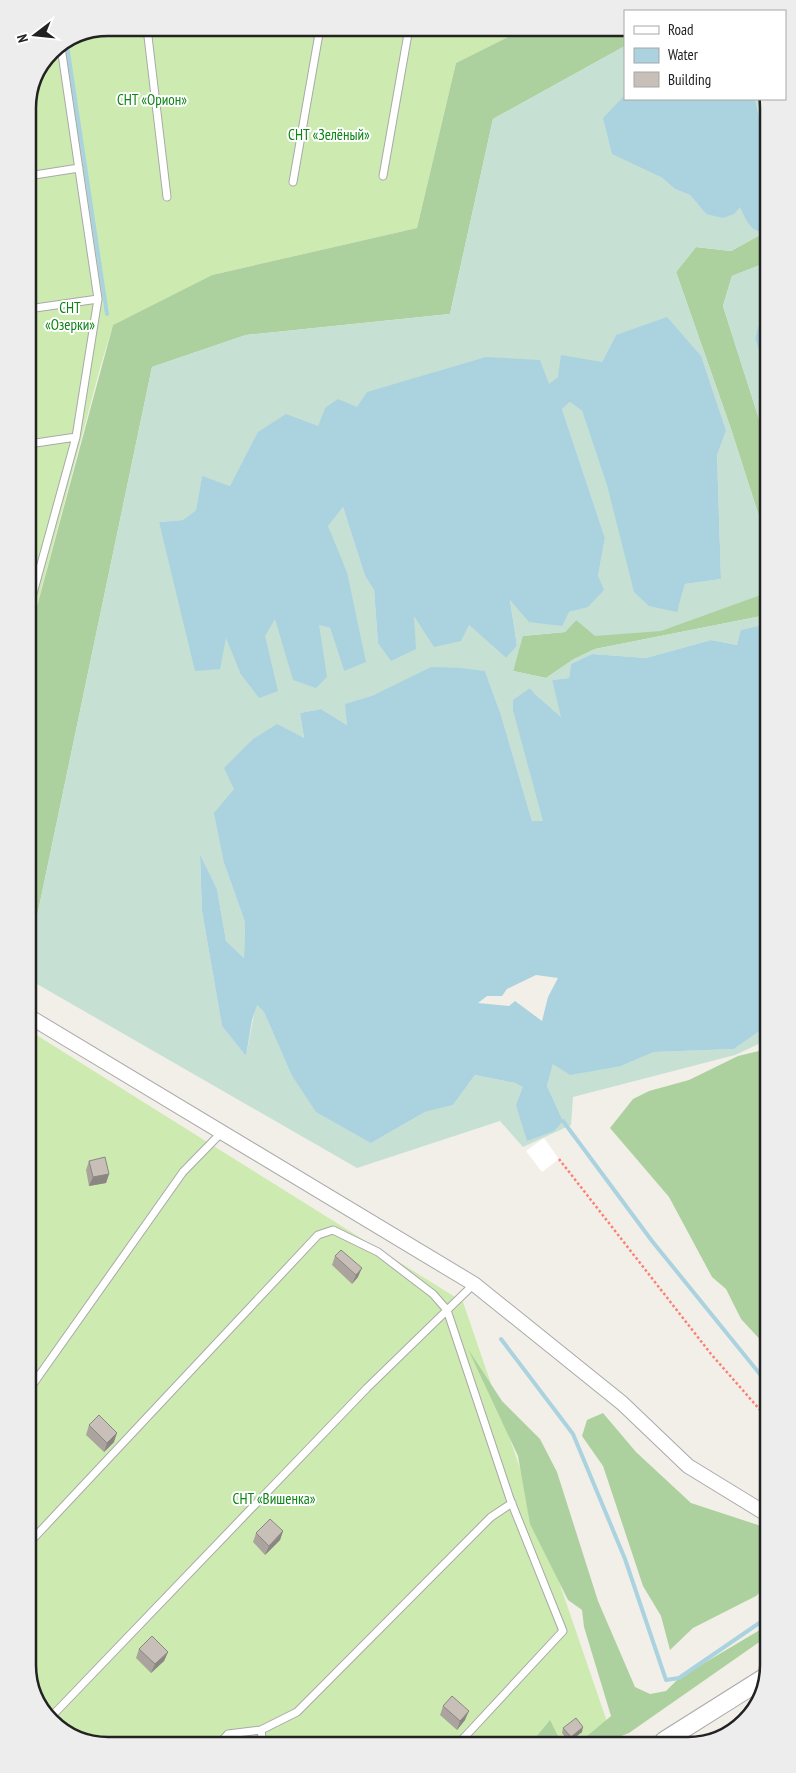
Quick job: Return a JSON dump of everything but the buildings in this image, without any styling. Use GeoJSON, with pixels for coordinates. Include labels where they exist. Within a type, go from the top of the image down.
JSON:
{"type":"FeatureCollection","features":[{"type":"Feature","properties":{"kind":"street"},"geometry":{"type":"LineString","coordinates":[[36,1021],[474,1284],[622,1403],[688,1466],[760,1511]]}},
{"type":"Feature","properties":{"kind":"street"},"geometry":{"type":"LineString","coordinates":[[672,1737],[757,1682]]}},
{"type":"Feature","properties":{"kind":"lane"},"geometry":{"type":"LineString","coordinates":[[147,36],[167,197]]}},
{"type":"Feature","properties":{"kind":"lane"},"geometry":{"type":"LineString","coordinates":[[292,182],[319,36]]}},
{"type":"Feature","properties":{"kind":"lane"},"geometry":{"type":"LineString","coordinates":[[383,176],[408,36]]}},
{"type":"Feature","properties":{"kind":"lane"},"geometry":{"type":"LineString","coordinates":[[36,582],[76,437],[98,298],[62,53]]}},
{"type":"Feature","properties":{"kind":"lane"},"geometry":{"type":"LineString","coordinates":[[36,175],[79,168]]}},
{"type":"Feature","properties":{"kind":"lane"},"geometry":{"type":"LineString","coordinates":[[36,308],[98,298]]}},
{"type":"Feature","properties":{"kind":"lane"},"geometry":{"type":"LineString","coordinates":[[36,443],[76,437]]}},
{"type":"Feature","properties":{"kind":"lane"},"geometry":{"type":"LineString","coordinates":[[36,1380],[182,1172],[222,1132]]}},
{"type":"Feature","properties":{"kind":"lane"},"geometry":{"type":"LineString","coordinates":[[36,1537],[318,1235],[333,1230],[378,1252],[433,1294],[447,1310],[512,1503],[563,1630],[465,1737]]}},
{"type":"Feature","properties":{"kind":"lane"},"geometry":{"type":"LineString","coordinates":[[55,1713],[367,1388],[474,1284]]}},
{"type":"Feature","properties":{"kind":"lane"},"geometry":{"type":"LineString","coordinates":[[225,1737],[228,1734],[261,1730],[297,1712],[491,1517],[512,1503]]}},
{"type":"Feature","properties":{"kind":"lane"},"geometry":{"type":"LineString","coordinates":[[261,1730],[262,1737]]}},
{"type":"Feature","properties":{"kind":"path"},"geometry":{"type":"LineString","coordinates":[[559,1159],[711,1354],[760,1410]]}},
{"type":"Feature","properties":{"kind":"green space"},"geometry":{"type":"Polygon","coordinates":[[[109,36],[510,36],[456,63],[417,228],[212,275],[113,325],[36,610],[36,104],[44,77],[51,65],[56,60],[60,60],[60,55],[72,46],[94,38],[109,36]]]}},
{"type":"Feature","properties":{"kind":"green space"},"geometry":{"type":"Polygon","coordinates":[[[510,36],[624,36],[624,47],[493,119],[450,314],[246,335],[152,367],[36,921],[36,610],[113,325],[212,275],[417,228],[456,63],[510,36]]]}},
{"type":"Feature","properties":{"kind":"green space"},"geometry":{"type":"Polygon","coordinates":[[[624,47],[623,97],[661,177],[675,189],[690,195],[706,214],[740,206],[760,232],[760,235],[731,251],[696,247],[676,272],[731,429],[760,519],[760,592],[758,596],[661,631],[595,636],[576,620],[565,632],[523,636],[513,671],[546,678],[574,659],[595,649],[760,616],[760,626],[742,630],[737,645],[711,640],[646,658],[592,654],[571,664],[569,678],[552,680],[562,718],[530,688],[513,711],[544,821],[532,821],[501,715],[485,671],[374,695],[346,704],[347,725],[321,709],[300,713],[304,739],[234,789],[224,863],[245,922],[244,958],[226,941],[217,889],[200,857],[202,911],[222,1026],[246,1056],[256,1004],[264,1012],[291,1074],[371,1143],[425,1112],[453,1105],[475,1075],[515,1083],[523,1087],[563,1121],[547,1086],[553,1064],[621,1066],[654,1052],[734,1049],[760,1031],[760,1043],[735,1055],[573,1097],[571,1125],[523,1147],[500,1121],[357,1168],[36,983],[36,921],[152,367],[246,335],[450,314],[493,119],[624,47]],[[616,335],[602,362],[558,377],[549,385],[357,407],[325,408],[318,427],[238,473],[230,486],[202,477],[196,510],[183,520],[159,522],[168,556],[226,637],[240,673],[275,618],[330,628],[344,671],[347,572],[327,526],[343,507],[365,576],[374,590],[378,643],[414,615],[469,625],[506,658],[517,646],[510,599],[569,612],[588,606],[598,576],[605,538],[562,409],[570,402],[582,411],[608,489],[677,612],[685,584],[721,579],[717,455],[726,431],[616,335]]]}},
{"type":"Feature","properties":{"kind":"green space"},"geometry":{"type":"Polygon","coordinates":[[[755,100],[759,100],[760,122],[755,100]]]}},
{"type":"Feature","properties":{"kind":"green space"},"geometry":{"type":"Polygon","coordinates":[[[760,235],[760,265],[732,276],[723,306],[760,422],[760,519],[731,429],[676,272],[696,247],[731,251],[760,235]]]}},
{"type":"Feature","properties":{"kind":"green space"},"geometry":{"type":"Polygon","coordinates":[[[760,265],[760,320],[755,338],[760,354],[760,422],[723,306],[732,276],[760,265]]]}},
{"type":"Feature","properties":{"kind":"green space"},"geometry":{"type":"Polygon","coordinates":[[[760,592],[760,616],[595,649],[574,659],[546,678],[513,671],[522,636],[565,632],[576,620],[758,596],[760,592]]]}},
{"type":"Feature","properties":{"kind":"green space","name":"СНТ «Вишенка»"},"geometry":{"type":"Polygon","coordinates":[[[36,1035],[463,1302],[612,1737],[104,1737],[85,1733],[57,1716],[46,1701],[40,1688],[36,1664],[36,1035]]]}},
{"type":"Feature","properties":{"kind":"green space"},"geometry":{"type":"Polygon","coordinates":[[[760,1051],[760,1339],[741,1319],[726,1289],[712,1277],[669,1197],[610,1128],[633,1099],[649,1091],[689,1080],[738,1056],[760,1051]]]}},
{"type":"Feature","properties":{"kind":"green space"},"geometry":{"type":"Polygon","coordinates":[[[468,1349],[502,1401],[540,1439],[557,1472],[598,1601],[635,1687],[650,1694],[666,1691],[679,1678],[760,1630],[760,1642],[629,1733],[619,1737],[586,1737],[611,1716],[584,1627],[582,1610],[568,1600],[530,1524],[518,1456],[468,1349]]]}},
{"type":"Feature","properties":{"kind":"green space"},"geometry":{"type":"Polygon","coordinates":[[[603,1413],[636,1452],[691,1503],[760,1526],[760,1592],[693,1628],[670,1650],[661,1616],[643,1586],[603,1466],[582,1436],[587,1420],[603,1413]]]}},
{"type":"Feature","properties":{"kind":"green space"},"geometry":{"type":"Polygon","coordinates":[[[550,1720],[558,1737],[536,1737],[550,1720]]]}},
{"type":"Feature","properties":{"kind":"water"},"geometry":{"type":"Polygon","coordinates":[[[623,97],[624,100],[755,100],[760,122],[760,232],[755,230],[746,220],[740,207],[734,214],[723,218],[706,214],[690,195],[675,189],[661,177],[612,154],[603,118],[623,97]]]}},
{"type":"Feature","properties":{"kind":"water"},"geometry":{"type":"Polygon","coordinates":[[[667,317],[701,356],[726,431],[717,455],[721,579],[685,584],[677,612],[649,606],[634,592],[608,489],[582,411],[570,402],[562,409],[605,538],[598,576],[604,590],[588,607],[569,612],[562,626],[529,622],[510,600],[517,646],[506,658],[469,625],[461,641],[434,647],[414,616],[416,649],[391,661],[378,643],[374,590],[365,576],[343,507],[328,526],[347,572],[366,662],[344,671],[330,628],[319,625],[327,677],[316,688],[293,680],[275,619],[265,636],[278,691],[259,698],[240,673],[226,638],[220,669],[195,671],[159,522],[183,520],[196,510],[202,476],[230,486],[258,432],[286,414],[318,426],[325,408],[338,399],[357,407],[367,392],[486,357],[540,360],[549,384],[558,377],[561,355],[602,362],[616,335],[667,317]]]}},
{"type":"Feature","properties":{"kind":"water"},"geometry":{"type":"Polygon","coordinates":[[[760,320],[760,354],[755,338],[760,320]]]}},
{"type":"Feature","properties":{"kind":"water"},"geometry":{"type":"Polygon","coordinates":[[[760,625],[760,1031],[734,1049],[654,1052],[621,1066],[570,1075],[553,1064],[547,1086],[563,1121],[554,1131],[527,1141],[516,1105],[523,1087],[515,1083],[475,1075],[453,1105],[425,1112],[371,1143],[316,1112],[291,1074],[264,1012],[257,1005],[252,1020],[246,1056],[222,1026],[202,911],[200,855],[217,889],[226,941],[244,958],[245,922],[224,863],[214,813],[234,789],[224,768],[253,739],[277,724],[304,738],[300,713],[321,709],[347,725],[345,704],[374,695],[431,667],[485,671],[501,715],[532,821],[543,821],[513,711],[513,700],[530,688],[561,717],[552,680],[569,678],[571,664],[592,654],[646,658],[711,640],[737,645],[741,630],[760,625]],[[536,975],[507,989],[502,996],[487,996],[478,1003],[509,1006],[515,1001],[542,1021],[548,997],[558,978],[536,975]]]}},
{"type":"Feature","properties":{"kind":"pier"},"geometry":{"type":"Polygon","coordinates":[[[544,1138],[559,1159],[542,1172],[526,1151],[544,1138]]]}},
{"type":"Feature","properties":{"kind":"waterway"},"geometry":{"type":"LineString","coordinates":[[68,49],[107,314]]}},
{"type":"Feature","properties":{"kind":"waterway"},"geometry":{"type":"LineString","coordinates":[[563,1121],[652,1241],[760,1374]]}},
{"type":"Feature","properties":{"kind":"waterway"},"geometry":{"type":"LineString","coordinates":[[501,1339],[573,1434],[625,1559],[666,1680],[679,1678],[760,1622]]}},
{"type":"Feature","properties":{"kind":"park label","name":"СНТ «Орион»"},"geometry":{"type":"Point","coordinates":[152,100]}},
{"type":"Feature","properties":{"kind":"park label","name":"СНТ «Зелёный»"},"geometry":{"type":"Point","coordinates":[329,135]}},
{"type":"Feature","properties":{"kind":"park label","name":"СНТ «Озерки»"},"geometry":{"type":"Point","coordinates":[70,316]}}]}
